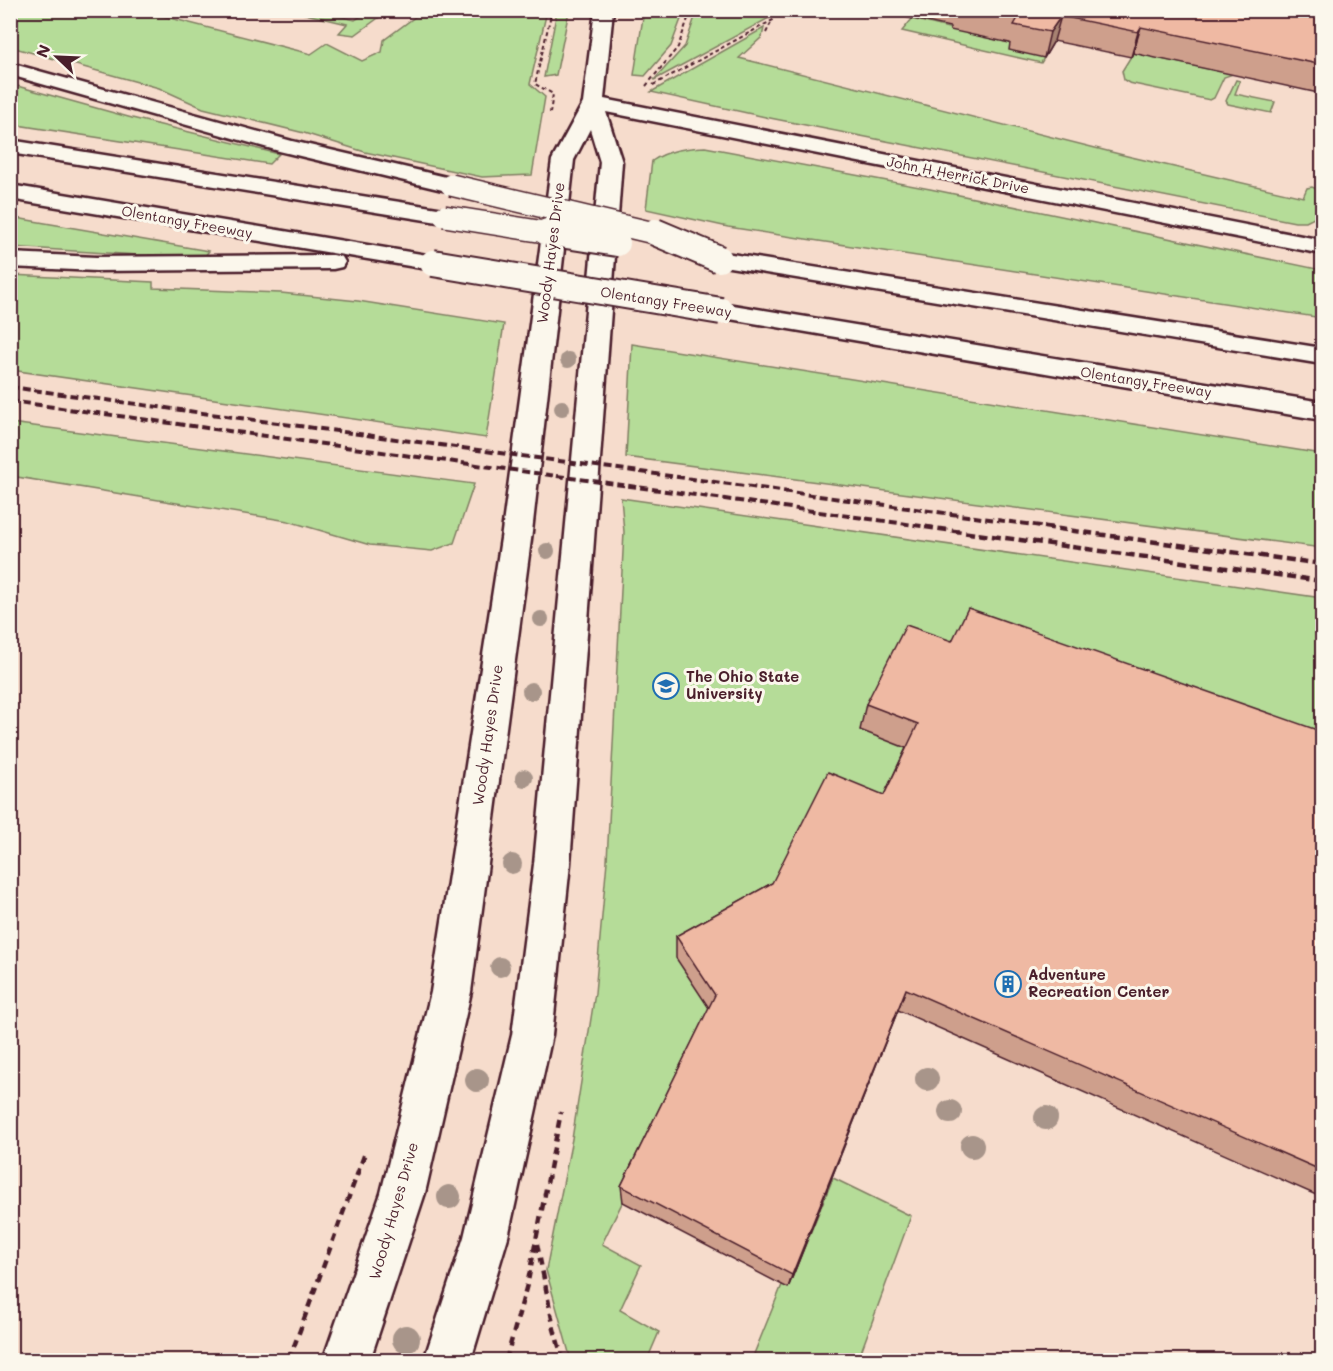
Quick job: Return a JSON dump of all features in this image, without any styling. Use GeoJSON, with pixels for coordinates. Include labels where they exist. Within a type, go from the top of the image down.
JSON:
{"type":"FeatureCollection","features":[{"type":"Feature","properties":{"kind":"main road","name":"Woody Hayes Drive"},"geometry":{"type":"LineString","coordinates":[[346,1360],[403,1193],[451,992],[517,532],[563,160],[593,103],[604,10]]}},
{"type":"Feature","properties":{"kind":"main road"},"geometry":{"type":"LineString","coordinates":[[10,69],[287,146],[650,230],[719,259]]}},
{"type":"Feature","properties":{"kind":"main road","name":"Woody Hayes Drive"},"geometry":{"type":"LineString","coordinates":[[447,1360],[486,1237],[532,1035],[552,864],[612,162],[593,103]]}},
{"type":"Feature","properties":{"kind":"main road","name":"John H Herrick Drive"},"geometry":{"type":"LineString","coordinates":[[593,103],[1323,247]]}},
{"type":"Feature","properties":{"kind":"main road"},"geometry":{"type":"LineString","coordinates":[[10,146],[1323,356]]}},
{"type":"Feature","properties":{"kind":"main road","name":"Olentangy Freeway"},"geometry":{"type":"LineString","coordinates":[[10,192],[1323,411]]}},
{"type":"Feature","properties":{"kind":"main road"},"geometry":{"type":"LineString","coordinates":[[10,261],[96,264],[433,263]]}},
{"type":"Feature","properties":{"kind":"path"},"geometry":{"type":"LineString","coordinates":[[549,121],[553,94],[535,84],[552,10]]}},
{"type":"Feature","properties":{"kind":"path"},"geometry":{"type":"LineString","coordinates":[[691,10],[678,47],[648,81],[645,90],[773,20]]}},
{"type":"Feature","properties":{"kind":"path"},"geometry":{"type":"LineString","coordinates":[[766,33],[782,10]]}},
{"type":"Feature","properties":{"kind":"path"},"geometry":{"type":"LineString","coordinates":[[289,1360],[365,1152]]}},
{"type":"Feature","properties":{"kind":"path"},"geometry":{"type":"LineString","coordinates":[[537,1240],[562,1360]]}},
{"type":"Feature","properties":{"kind":"shaded area","name":"The Ohio State University"},"geometry":{"type":"Polygon","coordinates":[[[11,11],[1322,11],[1322,1360],[11,1360],[11,11]]]}},
{"type":"Feature","properties":{"kind":"green space"},"geometry":{"type":"Polygon","coordinates":[[[10,11],[143,11],[311,54],[327,43],[362,61],[382,52],[384,40],[423,11],[547,11],[530,84],[545,97],[532,175],[482,177],[365,152],[304,133],[203,108],[159,88],[11,47],[10,11]]]}},
{"type":"Feature","properties":{"kind":"green space"},"geometry":{"type":"Polygon","coordinates":[[[293,11],[319,11],[355,20],[369,11],[385,13],[355,35],[339,33],[347,24],[293,11]]]}},
{"type":"Feature","properties":{"kind":"green space"},"geometry":{"type":"Polygon","coordinates":[[[557,11],[569,11],[556,75],[544,77],[557,11]]]}},
{"type":"Feature","properties":{"kind":"green space"},"geometry":{"type":"Polygon","coordinates":[[[644,11],[684,11],[671,46],[645,76],[634,75],[644,11]]]}},
{"type":"Feature","properties":{"kind":"green space"},"geometry":{"type":"Polygon","coordinates":[[[697,11],[778,11],[771,17],[654,80],[685,46],[697,11]]]}},
{"type":"Feature","properties":{"kind":"green space"},"geometry":{"type":"Polygon","coordinates":[[[912,19],[1013,44],[1044,58],[1041,63],[902,31],[912,19]]]}},
{"type":"Feature","properties":{"kind":"green space"},"geometry":{"type":"Polygon","coordinates":[[[764,28],[762,37],[739,58],[1127,156],[1303,197],[1307,188],[1312,187],[1322,191],[1318,216],[1306,222],[1295,222],[770,118],[651,92],[764,28]]]}},
{"type":"Feature","properties":{"kind":"green space"},"geometry":{"type":"Polygon","coordinates":[[[1133,53],[1233,74],[1224,77],[1214,98],[1210,100],[1129,83],[1124,80],[1122,71],[1133,53]]]}},
{"type":"Feature","properties":{"kind":"green space"},"geometry":{"type":"Polygon","coordinates":[[[1236,80],[1240,81],[1235,94],[1275,102],[1271,113],[1228,104],[1226,101],[1236,80]]]}},
{"type":"Feature","properties":{"kind":"green space"},"geometry":{"type":"Polygon","coordinates":[[[10,84],[132,118],[279,154],[269,164],[11,124],[10,84]]]}},
{"type":"Feature","properties":{"kind":"green space"},"geometry":{"type":"Polygon","coordinates":[[[705,147],[930,189],[1322,270],[1322,318],[728,227],[646,209],[652,161],[677,150],[705,147]]]}},
{"type":"Feature","properties":{"kind":"green space"},"geometry":{"type":"Polygon","coordinates":[[[10,217],[209,251],[202,259],[11,247],[10,217]]]}},
{"type":"Feature","properties":{"kind":"green space"},"geometry":{"type":"Polygon","coordinates":[[[11,275],[153,282],[153,288],[281,293],[358,301],[504,324],[486,438],[11,370],[11,275]]]}},
{"type":"Feature","properties":{"kind":"green space"},"geometry":{"type":"Polygon","coordinates":[[[632,344],[1322,454],[1322,548],[626,457],[632,344]]]}},
{"type":"Feature","properties":{"kind":"green space"},"geometry":{"type":"Polygon","coordinates":[[[10,423],[474,484],[454,543],[432,551],[370,545],[288,521],[11,476],[10,423]]]}},
{"type":"Feature","properties":{"kind":"green space"},"geometry":{"type":"Polygon","coordinates":[[[621,498],[1322,598],[1322,764],[860,729],[911,749],[878,819],[714,1016],[602,1244],[641,1265],[620,1310],[659,1332],[647,1360],[571,1360],[546,1270],[572,1139],[595,993],[607,861],[624,532],[621,498]]]}},
{"type":"Feature","properties":{"kind":"green space"},"geometry":{"type":"Polygon","coordinates":[[[833,1178],[911,1216],[858,1360],[765,1360],[754,1354],[782,1285],[788,1287],[833,1178]]]}},
{"type":"Feature","properties":{"kind":"building"},"geometry":{"type":"Polygon","coordinates":[[[981,10],[1323,10],[1323,65],[1141,27],[1138,32],[1061,16],[1050,32],[1014,25],[1018,18],[981,10]]]}},
{"type":"Feature","properties":{"kind":"building","name":"Adventure Recreation Center"},"geometry":{"type":"Polygon","coordinates":[[[968,608],[1323,732],[1323,1171],[906,989],[792,1275],[621,1186],[715,995],[676,936],[772,883],[828,772],[884,795],[918,724],[866,704],[906,625],[952,641],[968,608]]]}},
{"type":"Feature","properties":{"kind":"railway"},"geometry":{"type":"LineString","coordinates":[[10,387],[1056,528]]}},
{"type":"Feature","properties":{"kind":"railway"},"geometry":{"type":"LineString","coordinates":[[10,401],[936,528]]}},
{"type":"Feature","properties":{"kind":"railway"},"geometry":{"type":"LineString","coordinates":[[925,527],[1322,581]]}},
{"type":"Feature","properties":{"kind":"railway"},"geometry":{"type":"LineString","coordinates":[[1044,527],[1322,564]]}},
{"type":"Feature","properties":{"kind":"place","name":"The Ohio State University"},"geometry":{"type":"Point","coordinates":[666,686]}},
{"type":"Feature","properties":{"kind":"place","name":"Adventure Recreation Center"},"geometry":{"type":"Point","coordinates":[1008,984]}}]}
